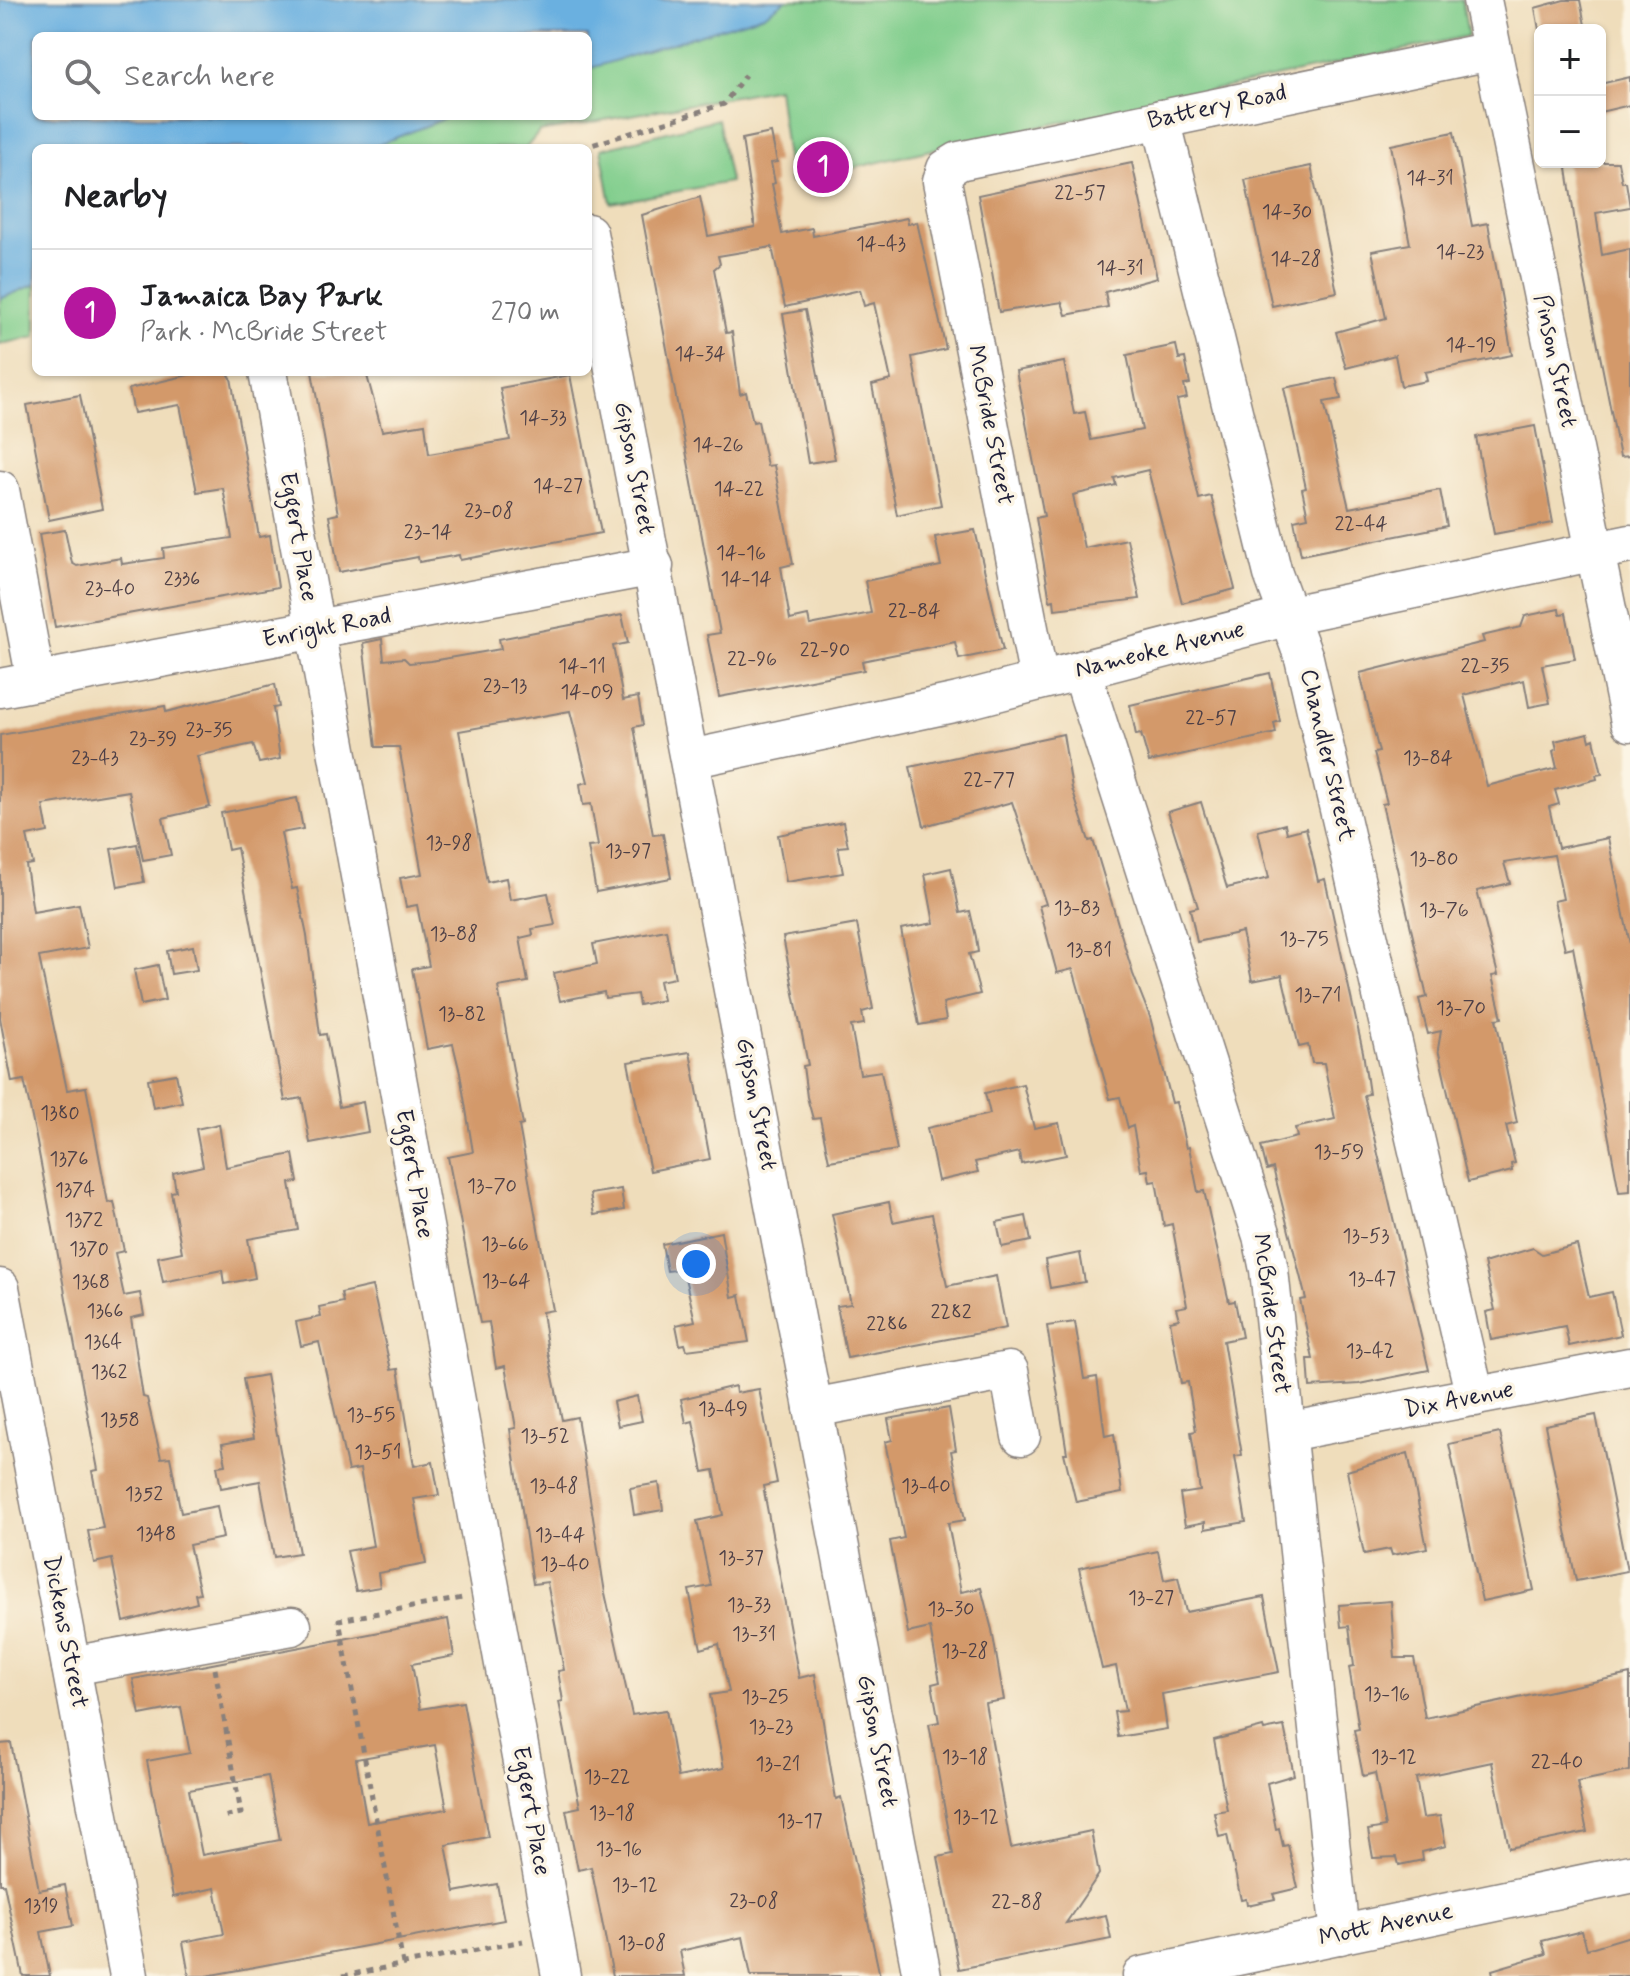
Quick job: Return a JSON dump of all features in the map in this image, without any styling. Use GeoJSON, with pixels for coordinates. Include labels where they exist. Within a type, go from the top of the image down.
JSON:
{"type":"FeatureCollection","features":[{"type":"Feature","properties":{"kind":"street","name":"Pinson Street"},"geometry":{"type":"LineString","coordinates":[[1482,0],[1491,51],[1612,548],[1630,722]]}},
{"type":"Feature","properties":{"kind":"street","name":"Battery Road"},"geometry":{"type":"LineString","coordinates":[[946,169],[959,161],[1491,51]]}},
{"type":"Feature","properties":{"kind":"street","name":"Chandler Street"},"geometry":{"type":"LineString","coordinates":[[1161,119],[1273,574],[1304,658],[1475,1397]]}},
{"type":"Feature","properties":{"kind":"street","name":"McBride Street"},"geometry":{"type":"LineString","coordinates":[[946,169],[942,181],[1039,680]]}},
{"type":"Feature","properties":{"kind":"street","name":"Gipson Street"},"geometry":{"type":"LineString","coordinates":[[592,253],[922,1976]]}},
{"type":"Feature","properties":{"kind":"street","name":"Eggert Place"},"geometry":{"type":"LineString","coordinates":[[269,376],[561,1976]]}},
{"type":"Feature","properties":{"kind":"street"},"geometry":{"type":"LineString","coordinates":[[0,490],[18,684]]}},
{"type":"Feature","properties":{"kind":"street","name":"Nameoke Avenue"},"geometry":{"type":"LineString","coordinates":[[690,759],[958,702],[1289,617],[1612,548]]}},
{"type":"Feature","properties":{"kind":"street","name":"Enright Road"},"geometry":{"type":"LineString","coordinates":[[18,684],[654,566]]}},
{"type":"Feature","properties":{"kind":"street","name":"McBride Street"},"geometry":{"type":"LineString","coordinates":[[1081,670],[1262,1236],[1287,1432],[1340,1935]]}},
{"type":"Feature","properties":{"kind":"street","name":"Dickens Street"},"geometry":{"type":"LineString","coordinates":[[0,1288],[129,1976]]}},
{"type":"Feature","properties":{"kind":"street","name":"Dix Avenue"},"geometry":{"type":"LineString","coordinates":[[1287,1432],[1630,1367]]}},
{"type":"Feature","properties":{"kind":"street"},"geometry":{"type":"LineString","coordinates":[[813,1408],[1009,1371],[1021,1436]]}},
{"type":"Feature","properties":{"kind":"street"},"geometry":{"type":"LineString","coordinates":[[71,1666],[292,1626]]}},
{"type":"Feature","properties":{"kind":"street","name":"Mott Avenue"},"geometry":{"type":"LineString","coordinates":[[1142,1976],[1281,1962],[1340,1935],[1630,1874]]}},
{"type":"Feature","properties":{"kind":"path"},"geometry":{"type":"LineString","coordinates":[[592,145],[724,104],[745,75]]}},
{"type":"Feature","properties":{"kind":"path"},"geometry":{"type":"LineString","coordinates":[[403,1964],[339,1620],[468,1597]]}},
{"type":"Feature","properties":{"kind":"path"},"geometry":{"type":"LineString","coordinates":[[210,1641],[241,1813],[223,1817]]}},
{"type":"Feature","properties":{"kind":"path"},"geometry":{"type":"LineString","coordinates":[[343,1976],[532,1939]]}},
{"type":"Feature","properties":{"kind":"green space"},"geometry":{"type":"Polygon","coordinates":[[[383,0],[1462,0],[1468,36],[926,151],[790,183],[778,88],[539,132],[529,144],[32,144],[32,338],[0,344],[0,122],[32,117],[32,120],[592,120],[592,32],[565,32],[383,0]]]}},
{"type":"Feature","properties":{"kind":"green space"},"geometry":{"type":"Polygon","coordinates":[[[718,119],[730,182],[611,203],[601,149],[718,119]]]}},
{"type":"Feature","properties":{"kind":"water"},"geometry":{"type":"Polygon","coordinates":[[[0,0],[786,0],[764,15],[592,68],[592,32],[32,32],[32,120],[441,120],[380,144],[32,144],[32,286],[0,299],[0,0]]]}},
{"type":"Feature","properties":{"kind":"building"},"geometry":{"type":"Polygon","coordinates":[[[1564,0],[1580,0],[1585,24],[1538,24],[1535,8],[1564,0]]]}},
{"type":"Feature","properties":{"kind":"building"},"geometry":{"type":"Polygon","coordinates":[[[1630,77],[1630,105],[1606,111],[1606,83],[1630,77]]]}},
{"type":"Feature","properties":{"kind":"building"},"geometry":{"type":"Polygon","coordinates":[[[1454,132],[1472,226],[1488,223],[1512,355],[1425,372],[1427,381],[1401,386],[1395,355],[1346,368],[1336,332],[1386,318],[1372,251],[1410,244],[1391,145],[1454,132]]]}},
{"type":"Feature","properties":{"kind":"building"},"geometry":{"type":"Polygon","coordinates":[[[771,133],[777,162],[771,163],[775,183],[772,184],[782,234],[812,228],[813,236],[907,218],[908,224],[917,222],[946,349],[912,357],[941,505],[897,515],[872,385],[891,380],[874,303],[864,306],[860,290],[785,307],[772,247],[718,256],[720,264],[714,269],[726,333],[732,332],[740,394],[746,392],[753,422],[758,421],[767,466],[774,465],[793,564],[781,567],[790,620],[808,616],[810,625],[871,613],[865,581],[941,566],[935,537],[975,530],[1003,650],[959,659],[955,642],[862,661],[864,670],[719,697],[707,635],[720,633],[642,215],[700,197],[708,236],[755,227],[742,139],[771,133]]]}},
{"type":"Feature","properties":{"kind":"building"},"geometry":{"type":"Polygon","coordinates":[[[1606,162],[1618,162],[1622,182],[1626,182],[1630,207],[1596,213],[1602,255],[1630,249],[1630,456],[1620,457],[1579,249],[1567,168],[1606,168],[1606,162]]]}},
{"type":"Feature","properties":{"kind":"building"},"geometry":{"type":"Polygon","coordinates":[[[1132,163],[1157,278],[1105,292],[1108,307],[1066,315],[1062,302],[999,312],[978,195],[1132,163]]]}},
{"type":"Feature","properties":{"kind":"building"},"geometry":{"type":"Polygon","coordinates":[[[1311,166],[1337,292],[1272,306],[1245,180],[1311,166]]]}},
{"type":"Feature","properties":{"kind":"building"},"geometry":{"type":"Polygon","coordinates":[[[805,310],[835,459],[808,463],[783,314],[805,310]]]}},
{"type":"Feature","properties":{"kind":"building"},"geometry":{"type":"Polygon","coordinates":[[[1176,345],[1179,359],[1185,358],[1190,384],[1184,385],[1187,398],[1177,400],[1199,499],[1211,496],[1235,589],[1182,603],[1148,470],[1114,478],[1116,485],[1073,495],[1084,548],[1127,539],[1140,599],[1055,609],[1054,600],[1050,601],[1036,518],[1044,516],[1016,371],[1064,362],[1074,414],[1085,412],[1091,440],[1142,430],[1127,355],[1176,345]]]}},
{"type":"Feature","properties":{"kind":"building"},"geometry":{"type":"Polygon","coordinates":[[[184,376],[230,376],[259,537],[270,535],[278,587],[55,627],[39,534],[65,530],[72,563],[77,566],[121,558],[122,564],[164,558],[163,548],[232,538],[223,488],[197,492],[180,405],[134,413],[129,389],[184,376]]]}},
{"type":"Feature","properties":{"kind":"building"},"geometry":{"type":"Polygon","coordinates":[[[313,376],[367,376],[382,431],[425,424],[429,454],[510,440],[500,388],[570,376],[601,533],[460,560],[459,555],[419,562],[418,557],[339,572],[329,516],[338,514],[313,376]]]}},
{"type":"Feature","properties":{"kind":"building"},"geometry":{"type":"Polygon","coordinates":[[[1336,378],[1341,399],[1324,402],[1349,508],[1440,490],[1447,526],[1301,555],[1294,520],[1308,517],[1302,489],[1306,488],[1284,388],[1336,378]]]}},
{"type":"Feature","properties":{"kind":"building"},"geometry":{"type":"Polygon","coordinates":[[[80,395],[102,509],[49,520],[27,405],[80,395]]]}},
{"type":"Feature","properties":{"kind":"building"},"geometry":{"type":"Polygon","coordinates":[[[1535,426],[1553,523],[1494,534],[1476,437],[1535,426]]]}},
{"type":"Feature","properties":{"kind":"building"},"geometry":{"type":"Polygon","coordinates":[[[1559,609],[1560,614],[1566,613],[1575,659],[1542,665],[1550,703],[1529,707],[1524,680],[1464,695],[1487,786],[1557,768],[1553,751],[1557,749],[1555,741],[1588,733],[1590,741],[1594,739],[1602,774],[1596,775],[1597,779],[1555,790],[1559,804],[1549,807],[1558,848],[1608,838],[1630,944],[1630,1191],[1619,1192],[1573,947],[1565,949],[1554,901],[1563,899],[1554,855],[1504,863],[1510,883],[1477,891],[1498,975],[1492,976],[1502,1018],[1496,1019],[1517,1123],[1506,1126],[1515,1163],[1511,1164],[1512,1171],[1468,1182],[1438,1049],[1441,1031],[1428,1034],[1419,999],[1427,997],[1382,804],[1387,803],[1374,753],[1379,752],[1360,673],[1484,642],[1482,636],[1521,627],[1525,616],[1559,609]]]}},
{"type":"Feature","properties":{"kind":"building"},"geometry":{"type":"Polygon","coordinates":[[[622,615],[628,643],[613,646],[623,700],[638,697],[643,725],[634,727],[653,835],[663,834],[671,878],[596,892],[588,847],[598,846],[591,804],[583,805],[580,784],[588,782],[570,711],[459,731],[487,882],[506,878],[510,900],[548,893],[555,925],[532,929],[533,935],[520,938],[528,982],[498,987],[523,1125],[519,1126],[553,1310],[542,1312],[548,1352],[562,1420],[577,1417],[605,1593],[632,1715],[666,1710],[678,1777],[724,1768],[710,1695],[729,1692],[719,1644],[701,1649],[689,1590],[711,1586],[697,1521],[723,1515],[714,1470],[703,1472],[693,1421],[686,1423],[681,1399],[735,1386],[736,1393],[759,1389],[777,1483],[763,1486],[799,1678],[815,1674],[836,1799],[841,1797],[880,1976],[751,1976],[743,1937],[680,1951],[685,1976],[613,1976],[591,1867],[578,1870],[566,1810],[580,1807],[559,1702],[563,1701],[558,1671],[564,1670],[547,1582],[533,1584],[510,1429],[516,1428],[505,1366],[496,1368],[489,1322],[480,1323],[448,1157],[473,1152],[460,1073],[453,1044],[427,1049],[412,969],[429,966],[417,905],[406,907],[400,878],[422,874],[399,747],[376,747],[363,643],[382,639],[384,660],[404,658],[409,663],[431,661],[501,649],[499,639],[622,615]]]}},
{"type":"Feature","properties":{"kind":"building"},"geometry":{"type":"Polygon","coordinates":[[[1270,673],[1280,721],[1274,723],[1276,733],[1149,762],[1141,734],[1136,735],[1130,705],[1270,673]]]}},
{"type":"Feature","properties":{"kind":"building"},"geometry":{"type":"Polygon","coordinates":[[[275,684],[279,707],[273,708],[280,759],[259,763],[253,744],[197,756],[210,807],[163,818],[171,855],[143,860],[129,791],[43,805],[48,832],[27,836],[33,864],[26,865],[33,912],[79,904],[88,948],[39,957],[67,1090],[86,1087],[108,1203],[114,1202],[124,1251],[115,1253],[124,1296],[140,1293],[144,1315],[131,1318],[143,1397],[147,1398],[161,1458],[170,1457],[181,1513],[217,1506],[223,1538],[189,1545],[200,1593],[195,1594],[197,1603],[124,1622],[112,1559],[94,1563],[88,1531],[103,1528],[92,1471],[98,1470],[24,1080],[12,1082],[0,1018],[0,735],[165,706],[166,712],[275,684]]]}},
{"type":"Feature","properties":{"kind":"building"},"geometry":{"type":"Polygon","coordinates":[[[1063,734],[1072,789],[1089,841],[1093,840],[1133,974],[1150,1017],[1172,1103],[1176,1102],[1186,1148],[1189,1147],[1198,1192],[1204,1191],[1229,1302],[1235,1301],[1242,1337],[1223,1341],[1242,1455],[1235,1456],[1246,1522],[1205,1529],[1205,1522],[1185,1526],[1180,1494],[1200,1491],[1191,1432],[1196,1431],[1188,1382],[1181,1383],[1170,1321],[1179,1319],[1176,1308],[1187,1306],[1172,1224],[1164,1226],[1156,1181],[1150,1182],[1148,1170],[1141,1171],[1133,1126],[1128,1128],[1120,1097],[1110,1099],[1073,969],[1057,973],[1039,906],[1046,904],[1012,802],[924,826],[910,767],[1063,734]]]}},
{"type":"Feature","properties":{"kind":"building"},"geometry":{"type":"Polygon","coordinates":[[[297,798],[303,829],[281,833],[292,889],[297,888],[307,936],[320,1035],[326,1034],[339,1107],[363,1102],[368,1132],[310,1143],[302,1098],[285,1101],[237,848],[228,850],[221,813],[297,798]]]}},
{"type":"Feature","properties":{"kind":"building"},"geometry":{"type":"Polygon","coordinates":[[[1201,802],[1227,888],[1269,878],[1258,831],[1285,824],[1287,833],[1306,828],[1318,881],[1325,879],[1363,1052],[1369,1094],[1364,1095],[1429,1370],[1359,1384],[1310,1387],[1308,1359],[1313,1359],[1300,1300],[1306,1299],[1273,1168],[1267,1170],[1261,1146],[1297,1137],[1295,1128],[1335,1119],[1324,1063],[1312,1063],[1308,1045],[1299,1047],[1282,975],[1252,981],[1242,932],[1197,942],[1190,909],[1198,907],[1168,812],[1201,802]]]}},
{"type":"Feature","properties":{"kind":"building"},"geometry":{"type":"Polygon","coordinates":[[[843,822],[848,846],[838,847],[843,873],[786,882],[778,835],[843,822]]]}},
{"type":"Feature","properties":{"kind":"building"},"geometry":{"type":"Polygon","coordinates":[[[137,844],[144,882],[118,887],[111,849],[137,844]]]}},
{"type":"Feature","properties":{"kind":"building"},"geometry":{"type":"Polygon","coordinates":[[[951,868],[960,913],[970,911],[976,937],[978,952],[969,954],[980,994],[943,1003],[946,1020],[919,1025],[901,929],[934,923],[925,874],[951,868]]]}},
{"type":"Feature","properties":{"kind":"building"},"geometry":{"type":"Polygon","coordinates":[[[857,924],[873,1009],[862,1012],[864,1024],[851,1026],[860,1074],[881,1071],[897,1150],[829,1161],[820,1118],[813,1119],[807,1097],[803,1066],[808,1065],[783,937],[857,924]]]}},
{"type":"Feature","properties":{"kind":"building"},"geometry":{"type":"Polygon","coordinates":[[[666,930],[675,978],[659,981],[663,1000],[639,1005],[637,994],[605,998],[604,992],[560,1001],[554,973],[597,964],[593,944],[666,930]]]}},
{"type":"Feature","properties":{"kind":"building"},"geometry":{"type":"Polygon","coordinates":[[[193,946],[197,970],[171,974],[167,951],[193,946]]]}},
{"type":"Feature","properties":{"kind":"building"},"geometry":{"type":"Polygon","coordinates":[[[158,965],[165,1000],[141,1005],[134,970],[158,965]]]}},
{"type":"Feature","properties":{"kind":"building"},"geometry":{"type":"Polygon","coordinates":[[[690,1052],[710,1159],[650,1171],[628,1062],[690,1052]]]}},
{"type":"Feature","properties":{"kind":"building"},"geometry":{"type":"Polygon","coordinates":[[[176,1074],[182,1102],[153,1108],[148,1079],[176,1074]]]}},
{"type":"Feature","properties":{"kind":"building"},"geometry":{"type":"Polygon","coordinates":[[[1023,1084],[1034,1128],[1059,1123],[1066,1155],[1021,1164],[1019,1152],[975,1162],[978,1172],[938,1181],[927,1128],[990,1114],[985,1093],[1023,1084]]]}},
{"type":"Feature","properties":{"kind":"building"},"geometry":{"type":"Polygon","coordinates":[[[219,1124],[226,1167],[293,1154],[298,1182],[290,1183],[298,1230],[248,1239],[255,1278],[224,1284],[222,1270],[163,1282],[158,1257],[182,1252],[171,1192],[176,1191],[173,1173],[203,1166],[196,1129],[219,1124]]]}},
{"type":"Feature","properties":{"kind":"building"},"geometry":{"type":"Polygon","coordinates":[[[621,1189],[624,1210],[594,1215],[590,1194],[621,1189]]]}},
{"type":"Feature","properties":{"kind":"building"},"geometry":{"type":"Polygon","coordinates":[[[889,1202],[893,1222],[932,1214],[947,1286],[996,1276],[1006,1328],[847,1358],[837,1306],[851,1304],[832,1214],[889,1202]]]}},
{"type":"Feature","properties":{"kind":"building"},"geometry":{"type":"Polygon","coordinates":[[[1026,1216],[1031,1241],[1002,1247],[997,1222],[1026,1216]]]}},
{"type":"Feature","properties":{"kind":"building"},"geometry":{"type":"Polygon","coordinates":[[[721,1232],[732,1297],[740,1295],[749,1342],[687,1350],[685,1344],[680,1345],[676,1325],[695,1321],[683,1269],[667,1271],[662,1244],[721,1232]]]}},
{"type":"Feature","properties":{"kind":"building"},"geometry":{"type":"Polygon","coordinates":[[[1577,1245],[1589,1297],[1612,1292],[1621,1335],[1569,1346],[1565,1326],[1491,1340],[1486,1312],[1495,1310],[1484,1263],[1533,1248],[1542,1254],[1577,1245]]]}},
{"type":"Feature","properties":{"kind":"building"},"geometry":{"type":"Polygon","coordinates":[[[1080,1253],[1085,1282],[1050,1288],[1045,1260],[1080,1253]]]}},
{"type":"Feature","properties":{"kind":"building"},"geometry":{"type":"Polygon","coordinates":[[[372,1286],[391,1370],[398,1369],[414,1466],[433,1462],[439,1495],[414,1499],[426,1564],[378,1573],[380,1587],[356,1591],[347,1551],[373,1546],[360,1469],[348,1471],[319,1342],[301,1346],[296,1322],[321,1317],[319,1307],[343,1302],[341,1293],[372,1286]]]}},
{"type":"Feature","properties":{"kind":"building"},"geometry":{"type":"Polygon","coordinates":[[[1075,1322],[1084,1379],[1097,1377],[1105,1436],[1114,1434],[1122,1493],[1076,1502],[1064,1453],[1067,1453],[1047,1326],[1075,1322]]]}},
{"type":"Feature","properties":{"kind":"building"},"geometry":{"type":"Polygon","coordinates":[[[266,1375],[299,1553],[274,1557],[260,1481],[221,1488],[217,1466],[226,1465],[222,1444],[254,1438],[243,1379],[266,1375]]]}},
{"type":"Feature","properties":{"kind":"building"},"geometry":{"type":"Polygon","coordinates":[[[637,1396],[642,1421],[618,1426],[613,1402],[637,1396]]]}},
{"type":"Feature","properties":{"kind":"building"},"geometry":{"type":"Polygon","coordinates":[[[949,1408],[956,1450],[951,1451],[965,1520],[948,1523],[961,1592],[981,1588],[992,1630],[1004,1700],[985,1703],[1011,1848],[1091,1831],[1099,1874],[1066,1923],[1106,1915],[1111,1939],[959,1969],[938,1857],[953,1854],[929,1724],[939,1722],[932,1684],[940,1682],[930,1628],[908,1633],[890,1541],[904,1538],[885,1442],[892,1440],[888,1419],[949,1408]]]}},
{"type":"Feature","properties":{"kind":"building"},"geometry":{"type":"Polygon","coordinates":[[[1596,1415],[1627,1571],[1576,1581],[1545,1425],[1596,1415]]]}},
{"type":"Feature","properties":{"kind":"building"},"geometry":{"type":"Polygon","coordinates":[[[1500,1433],[1534,1590],[1482,1601],[1449,1444],[1500,1433]]]}},
{"type":"Feature","properties":{"kind":"building"},"geometry":{"type":"Polygon","coordinates":[[[1408,1453],[1427,1548],[1392,1555],[1390,1549],[1364,1554],[1347,1471],[1408,1453]]]}},
{"type":"Feature","properties":{"kind":"building"},"geometry":{"type":"Polygon","coordinates":[[[659,1483],[663,1510],[634,1515],[630,1488],[659,1483]]]}},
{"type":"Feature","properties":{"kind":"building"},"geometry":{"type":"Polygon","coordinates":[[[1158,1551],[1164,1580],[1178,1577],[1186,1612],[1264,1597],[1279,1672],[1162,1694],[1167,1729],[1118,1737],[1114,1712],[1125,1711],[1116,1666],[1102,1669],[1079,1568],[1158,1551]]]}},
{"type":"Feature","properties":{"kind":"building"},"geometry":{"type":"Polygon","coordinates":[[[1391,1601],[1395,1658],[1414,1658],[1425,1718],[1630,1674],[1630,1771],[1577,1782],[1587,1832],[1509,1848],[1492,1762],[1416,1778],[1423,1818],[1440,1816],[1446,1846],[1422,1852],[1423,1860],[1399,1865],[1397,1857],[1373,1858],[1368,1830],[1385,1827],[1375,1773],[1363,1776],[1354,1730],[1359,1729],[1349,1667],[1354,1666],[1349,1626],[1341,1627],[1339,1605],[1391,1601]]]}},
{"type":"Feature","properties":{"kind":"building"},"geometry":{"type":"Polygon","coordinates":[[[448,1619],[454,1656],[412,1664],[420,1709],[463,1702],[488,1837],[446,1845],[455,1892],[497,1884],[504,1920],[206,1976],[189,1976],[183,1942],[224,1934],[215,1888],[173,1897],[147,1761],[190,1753],[181,1707],[140,1715],[133,1679],[448,1619]],[[435,1745],[356,1759],[367,1823],[447,1809],[435,1745]],[[268,1776],[189,1790],[202,1855],[280,1840],[268,1776]]]}},
{"type":"Feature","properties":{"kind":"building"},"geometry":{"type":"Polygon","coordinates":[[[1284,1726],[1294,1775],[1267,1783],[1276,1829],[1279,1828],[1283,1846],[1288,1845],[1298,1888],[1273,1894],[1275,1899],[1247,1905],[1246,1899],[1241,1900],[1227,1835],[1219,1837],[1214,1812],[1227,1810],[1214,1740],[1263,1727],[1264,1730],[1284,1726]]]}},
{"type":"Feature","properties":{"kind":"building"},"geometry":{"type":"Polygon","coordinates":[[[11,1743],[39,1890],[65,1885],[73,1926],[41,1932],[50,1976],[23,1976],[4,1884],[0,1884],[0,1744],[11,1743]]]}},
{"type":"Feature","properties":{"kind":"building"},"geometry":{"type":"Polygon","coordinates":[[[1582,1931],[1587,1949],[1630,1936],[1630,1976],[1493,1976],[1492,1970],[1546,1954],[1542,1941],[1582,1931]]]}},
{"type":"Feature","properties":{"kind":"place","name":"Jamaica Bay Park"},"geometry":{"type":"Point","coordinates":[823,167]}}]}
